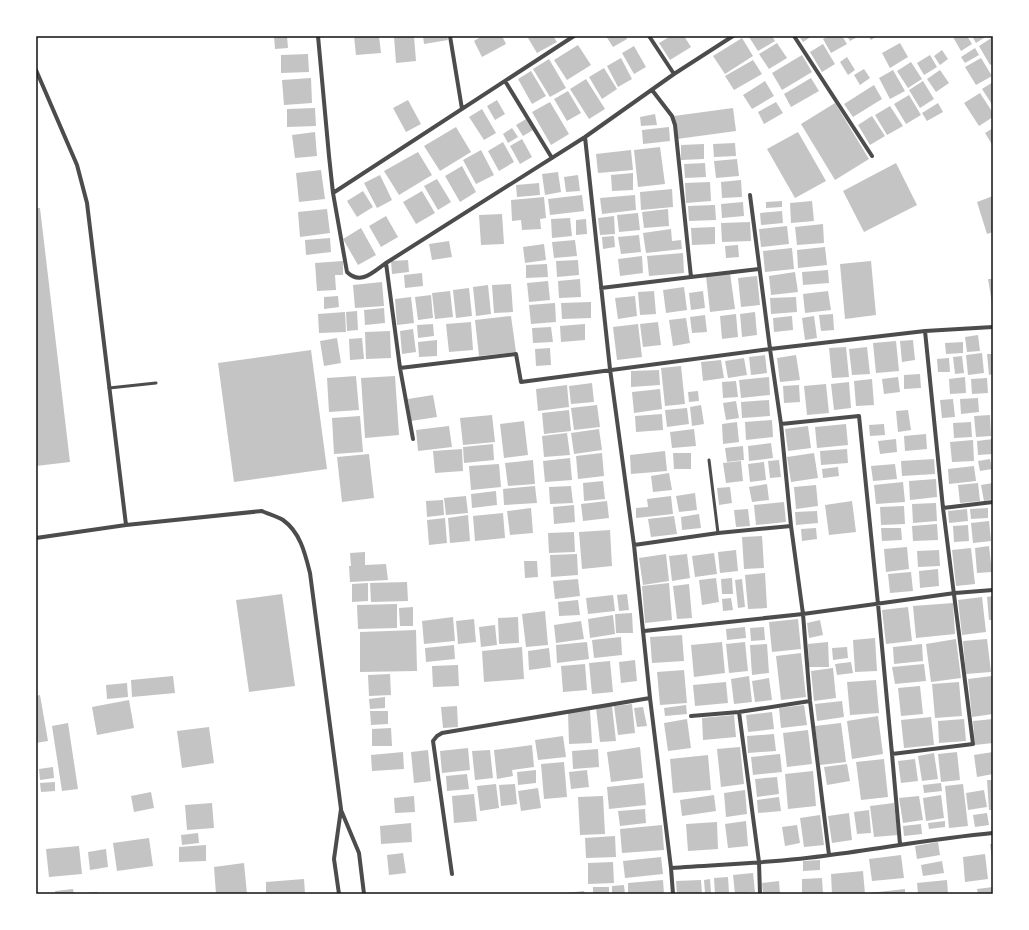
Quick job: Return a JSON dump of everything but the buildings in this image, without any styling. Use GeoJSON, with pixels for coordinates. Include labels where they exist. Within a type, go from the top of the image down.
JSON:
{"type":"FeatureCollection","features":[{"type":"Feature","properties":{"kind":"street"},"geometry":{"type":"LineString","coordinates":[[318,36],[328,156],[333,194],[347,272],[352,277],[360,278],[366,277],[585,137],[674,74],[733,36]]}},
{"type":"Feature","properties":{"kind":"street"},"geometry":{"type":"LineString","coordinates":[[450,36],[462,109]]}},
{"type":"Feature","properties":{"kind":"street"},"geometry":{"type":"LineString","coordinates":[[333,194],[574,36]]}},
{"type":"Feature","properties":{"kind":"street"},"geometry":{"type":"LineString","coordinates":[[649,36],[674,74]]}},
{"type":"Feature","properties":{"kind":"street"},"geometry":{"type":"LineString","coordinates":[[794,36],[872,156]]}},
{"type":"Feature","properties":{"kind":"street"},"geometry":{"type":"LineString","coordinates":[[36,70],[77,165],[87,202],[126,525]]}},
{"type":"Feature","properties":{"kind":"street"},"geometry":{"type":"LineString","coordinates":[[505,81],[552,158]]}},
{"type":"Feature","properties":{"kind":"street"},"geometry":{"type":"LineString","coordinates":[[652,90],[672,116],[675,125],[691,277]]}},
{"type":"Feature","properties":{"kind":"street"},"geometry":{"type":"LineString","coordinates":[[585,137],[610,369],[634,545],[673,894]]}},
{"type":"Feature","properties":{"kind":"street"},"geometry":{"type":"LineString","coordinates":[[750,195],[781,424],[803,614],[810,700],[829,856]]}},
{"type":"Feature","properties":{"kind":"street"},"geometry":{"type":"LineString","coordinates":[[386,263],[400,368],[413,439]]}},
{"type":"Feature","properties":{"kind":"street"},"geometry":{"type":"LineString","coordinates":[[601,288],[759,269]]}},
{"type":"Feature","properties":{"kind":"street"},"geometry":{"type":"LineString","coordinates":[[400,368],[516,354],[521,382],[770,349],[925,331],[993,327]]}},
{"type":"Feature","properties":{"kind":"street"},"geometry":{"type":"LineString","coordinates":[[892,754],[973,744],[943,508],[925,331]]}},
{"type":"Feature","properties":{"kind":"street"},"geometry":{"type":"LineString","coordinates":[[781,424],[859,416],[900,844]]}},
{"type":"Feature","properties":{"kind":"street"},"geometry":{"type":"LineString","coordinates":[[943,508],[993,502]]}},
{"type":"Feature","properties":{"kind":"street"},"geometry":{"type":"LineString","coordinates":[[36,538],[126,525],[262,511],[282,520],[295,533],[304,548],[310,573],[341,809],[359,853],[364,894]]}},
{"type":"Feature","properties":{"kind":"street"},"geometry":{"type":"LineString","coordinates":[[634,545],[718,533],[792,526]]}},
{"type":"Feature","properties":{"kind":"street"},"geometry":{"type":"LineString","coordinates":[[644,631],[803,614],[955,593],[993,590]]}},
{"type":"Feature","properties":{"kind":"street"},"geometry":{"type":"LineString","coordinates":[[452,874],[433,741],[437,736],[442,733],[650,698]]}},
{"type":"Feature","properties":{"kind":"street"},"geometry":{"type":"LineString","coordinates":[[691,716],[739,712],[810,700]]}},
{"type":"Feature","properties":{"kind":"street"},"geometry":{"type":"LineString","coordinates":[[739,712],[759,862],[760,894]]}},
{"type":"Feature","properties":{"kind":"street"},"geometry":{"type":"LineString","coordinates":[[338,894],[334,859],[341,809]]}},
{"type":"Feature","properties":{"kind":"street"},"geometry":{"type":"LineString","coordinates":[[671,868],[829,856],[900,844],[993,832]]}},
{"type":"Feature","properties":{"kind":"lane"},"geometry":{"type":"LineString","coordinates":[[109,388],[156,383]]}},
{"type":"Feature","properties":{"kind":"lane"},"geometry":{"type":"LineString","coordinates":[[709,460],[718,533]]}}]}
